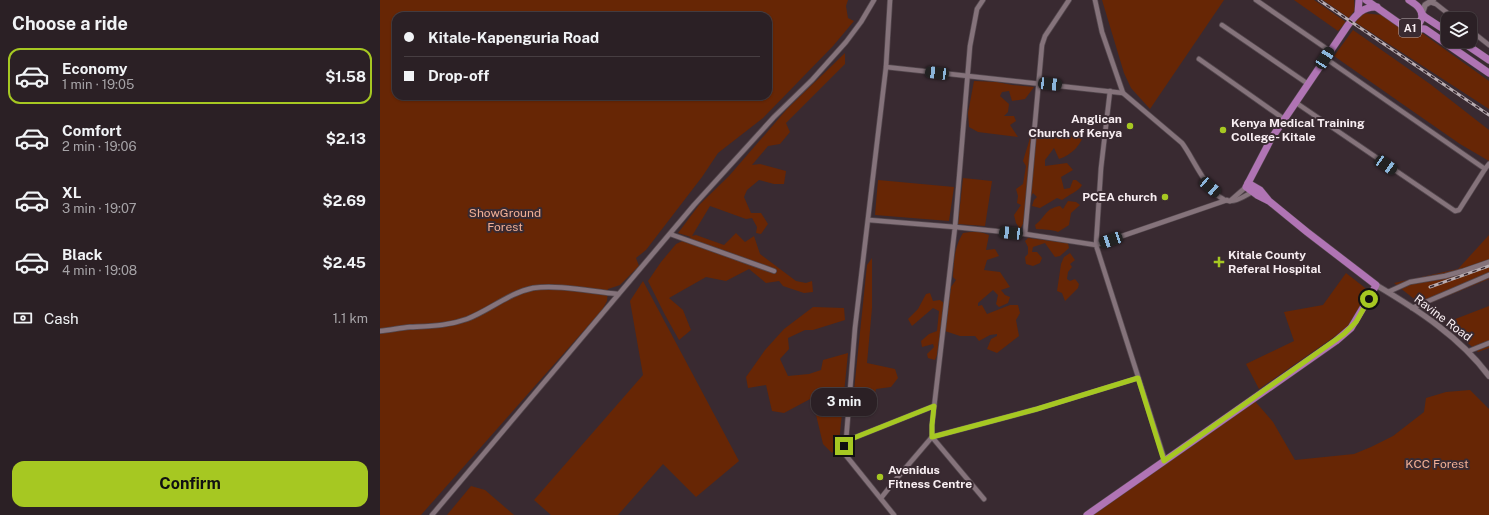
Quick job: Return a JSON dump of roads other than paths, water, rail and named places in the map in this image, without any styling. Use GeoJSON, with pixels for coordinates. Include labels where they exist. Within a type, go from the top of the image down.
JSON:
{"type":"FeatureCollection","features":[{"type":"Feature","properties":{"kind":"highway"},"geometry":{"type":"LineString","coordinates":[[1358,13],[1359,0]]}},
{"type":"Feature","properties":{"kind":"highway","name":"A1"},"geometry":{"type":"LineString","coordinates":[[1366,0],[1377,6],[1406,28],[1410,28],[1418,25],[1422,18],[1422,14],[1418,7],[1409,0]]}},
{"type":"Feature","properties":{"kind":"highway"},"geometry":{"type":"LineString","coordinates":[[1087,515],[1344,334],[1356,322],[1376,285],[1306,232],[1269,201],[1261,191],[1247,185],[1265,148],[1330,51],[1358,13],[1367,7],[1377,6]]}},
{"type":"Feature","properties":{"kind":"highway"},"geometry":{"type":"LineString","coordinates":[[1422,14],[1441,27]]}},
{"type":"Feature","properties":{"kind":"highway"},"geometry":{"type":"LineString","coordinates":[[1410,28],[1425,29],[1489,73]]}},
{"type":"Feature","properties":{"kind":"highway"},"geometry":{"type":"LineString","coordinates":[[1471,48],[1489,60]]}},
{"type":"Feature","properties":{"kind":"highway"},"geometry":{"type":"LineString","coordinates":[[1254,189],[1255,169]]}},
{"type":"Feature","properties":{"kind":"street"},"geometry":{"type":"LineString","coordinates":[[432,515],[670,234],[774,117],[812,80],[846,42],[874,0]]}},
{"type":"Feature","properties":{"kind":"street"},"geometry":{"type":"LineString","coordinates":[[890,0],[886,67],[855,328],[846,441],[843,450],[894,515]]}},
{"type":"Feature","properties":{"kind":"street"},"geometry":{"type":"LineString","coordinates":[[983,0],[977,9],[973,27],[932,437],[984,499]]}},
{"type":"Feature","properties":{"kind":"street"},"geometry":{"type":"LineString","coordinates":[[1025,234],[1041,55],[1045,36],[1069,0]]}},
{"type":"Feature","properties":{"kind":"street"},"geometry":{"type":"LineString","coordinates":[[1095,0],[1102,32],[1122,92],[1182,143],[1189,152],[1204,181],[1218,195],[1228,200]]}},
{"type":"Feature","properties":{"kind":"street"},"geometry":{"type":"LineString","coordinates":[[1256,0],[1330,51]]}},
{"type":"Feature","properties":{"kind":"street"},"geometry":{"type":"LineString","coordinates":[[1422,14],[1423,8],[1431,1],[1446,12]]}},
{"type":"Feature","properties":{"kind":"street"},"geometry":{"type":"LineString","coordinates":[[1222,25],[1308,84]]}},
{"type":"Feature","properties":{"kind":"street"},"geometry":{"type":"LineString","coordinates":[[1477,36],[1489,45]]}},
{"type":"Feature","properties":{"kind":"street"},"geometry":{"type":"LineString","coordinates":[[1325,58],[1485,168]]}},
{"type":"Feature","properties":{"kind":"street"},"geometry":{"type":"LineString","coordinates":[[1199,59],[1284,119]]}},
{"type":"Feature","properties":{"kind":"street"},"geometry":{"type":"LineString","coordinates":[[886,67],[1122,92]]}},
{"type":"Feature","properties":{"kind":"street"},"geometry":{"type":"LineString","coordinates":[[1110,91],[1101,168],[1096,245],[1164,461]]}},
{"type":"Feature","properties":{"kind":"street"},"geometry":{"type":"LineString","coordinates":[[1295,102],[1454,211],[1459,210],[1489,164]]}},
{"type":"Feature","properties":{"kind":"street"},"geometry":{"type":"LineString","coordinates":[[1228,200],[1247,185]]}},
{"type":"Feature","properties":{"kind":"street"},"geometry":{"type":"LineString","coordinates":[[869,220],[1025,234],[1096,245],[1228,200],[1238,199],[1254,189]]}},
{"type":"Feature","properties":{"kind":"street"},"geometry":{"type":"LineString","coordinates":[[670,234],[774,271]]}},
{"type":"Feature","properties":{"kind":"street"},"geometry":{"type":"LineString","coordinates":[[1388,292],[1410,282],[1445,276],[1489,262]]}},
{"type":"Feature","properties":{"kind":"street"},"geometry":{"type":"LineString","coordinates":[[1412,308],[1489,275]]}},
{"type":"Feature","properties":{"kind":"street","name":"Ravine Road"},"geometry":{"type":"LineString","coordinates":[[1376,285],[1445,331],[1468,351],[1489,376]]}},
{"type":"Feature","properties":{"kind":"street"},"geometry":{"type":"LineString","coordinates":[[380,331],[409,327],[448,325],[467,319],[486,310],[517,292],[534,288],[551,287],[618,294]]}},
{"type":"Feature","properties":{"kind":"street"},"geometry":{"type":"LineString","coordinates":[[1468,351],[1489,343]]}},
{"type":"Feature","properties":{"kind":"street"},"geometry":{"type":"LineString","coordinates":[[881,498],[932,437],[1037,409],[1138,378]]}},
{"type":"Feature","properties":{"kind":"street"},"geometry":{"type":"LineString","coordinates":[[846,441],[934,406]]}},
{"type":"Feature","properties":{"kind":"railway"},"geometry":{"type":"LineString","coordinates":[[1319,0],[1489,115]]}},
{"type":"Feature","properties":{"kind":"railway"},"geometry":{"type":"LineString","coordinates":[[1430,287],[1489,266]]}},
{"type":"Feature","properties":{"kind":"place","name":"Anglican Church of Kenya"},"geometry":{"type":"Point","coordinates":[1130,126]}},
{"type":"Feature","properties":{"kind":"place","name":"Kenya Medical Training College- Kitale"},"geometry":{"type":"Point","coordinates":[1223,130]}},
{"type":"Feature","properties":{"kind":"place","name":"PCEA church"},"geometry":{"type":"Point","coordinates":[1165,197]}},
{"type":"Feature","properties":{"kind":"place","name":"Kitale County Referal Hospital"},"geometry":{"type":"Point","coordinates":[1219,262]}},
{"type":"Feature","properties":{"kind":"place","name":"Avenidus Fitness Centre"},"geometry":{"type":"Point","coordinates":[880,477]}},
{"type":"Feature","properties":{"kind":"park label","name":"ShowGround Forest"},"geometry":{"type":"Point","coordinates":[505,220]}},
{"type":"Feature","properties":{"kind":"park label","name":"KCC Forest"},"geometry":{"type":"Point","coordinates":[1437,464]}}]}
